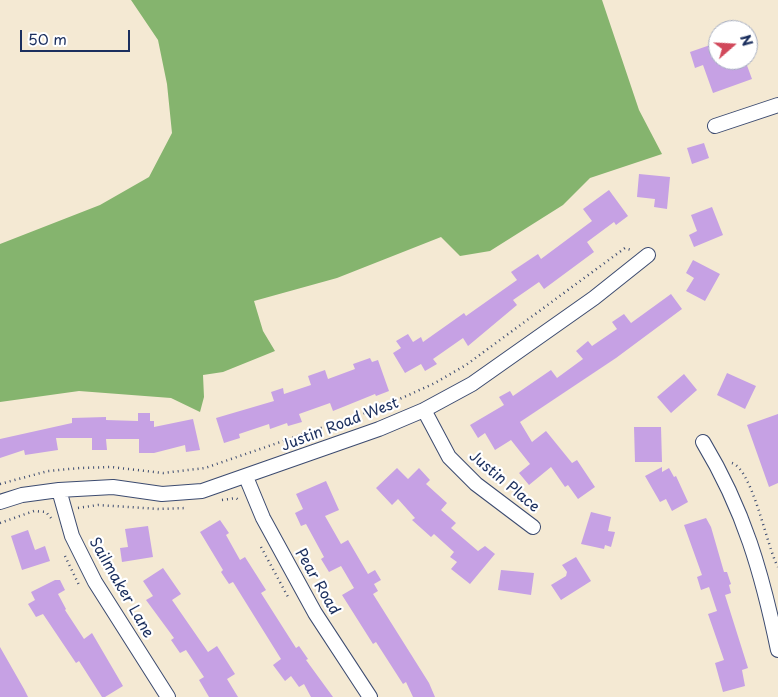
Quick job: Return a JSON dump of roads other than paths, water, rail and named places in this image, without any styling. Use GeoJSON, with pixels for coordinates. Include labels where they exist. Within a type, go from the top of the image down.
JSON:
{"type":"FeatureCollection","features":[{"type":"Feature","properties":{"kind":"street"},"geometry":{"type":"LineString","coordinates":[[716,126],[778,105]]}},
{"type":"Feature","properties":{"kind":"street","name":"Justin Road West"},"geometry":{"type":"LineString","coordinates":[[0,502],[22,495],[59,490],[113,487],[162,494],[202,491],[379,429],[424,410],[472,384],[594,298],[644,257]]}},
{"type":"Feature","properties":{"kind":"street","name":"Justin Place"},"geometry":{"type":"LineString","coordinates":[[424,410],[450,457],[476,484],[533,527]]}},
{"type":"Feature","properties":{"kind":"street"},"geometry":{"type":"LineString","coordinates":[[703,442],[738,507],[757,560],[778,650]]}},
{"type":"Feature","properties":{"kind":"street","name":"Pear Road"},"geometry":{"type":"LineString","coordinates":[[246,477],[263,518],[314,613],[370,697]]}},
{"type":"Feature","properties":{"kind":"street","name":"Sailmaker Lane"},"geometry":{"type":"LineString","coordinates":[[59,490],[72,536],[95,582],[168,697]]}}]}
